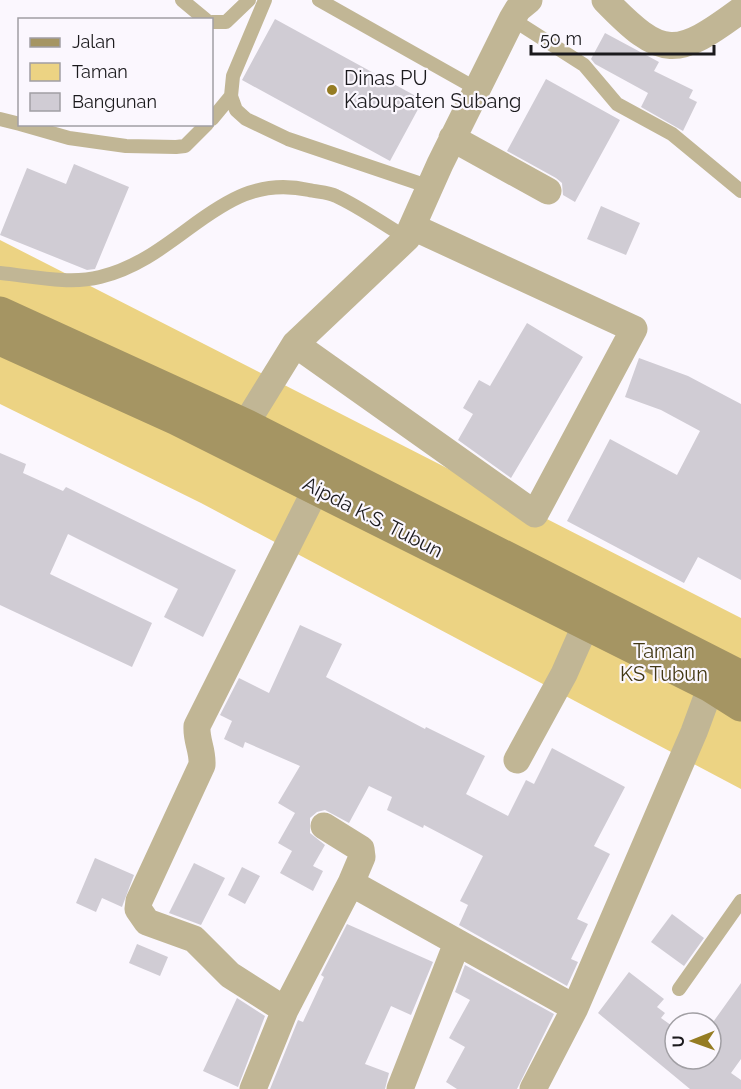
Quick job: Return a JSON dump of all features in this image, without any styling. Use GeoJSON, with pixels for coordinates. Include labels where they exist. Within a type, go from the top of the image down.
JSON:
{"type":"FeatureCollection","features":[{"type":"Feature","properties":{"kind":"street"},"geometry":{"type":"LineString","coordinates":[[605,0],[629,25],[655,42],[678,47],[705,37],[741,10]]}},
{"type":"Feature","properties":{"kind":"street"},"geometry":{"type":"LineString","coordinates":[[245,425],[295,344],[410,232],[452,138],[521,10]]}},
{"type":"Feature","properties":{"kind":"street"},"geometry":{"type":"LineString","coordinates":[[452,138],[548,191]]}},
{"type":"Feature","properties":{"kind":"street"},"geometry":{"type":"LineString","coordinates":[[295,344],[535,514],[634,329],[410,232]]}},
{"type":"Feature","properties":{"kind":"street","name":"Aipda K.S. Tubun"},"geometry":{"type":"LineString","coordinates":[[0,313],[245,425],[726,682],[741,705]]}},
{"type":"Feature","properties":{"kind":"street","name":"Aipda K.S. Tubun"},"geometry":{"type":"LineString","coordinates":[[0,339],[177,419],[586,624],[726,682]]}},
{"type":"Feature","properties":{"kind":"street"},"geometry":{"type":"LineString","coordinates":[[285,1010],[230,975],[194,939],[147,922],[138,909],[139,901],[202,765],[203,751],[197,737],[197,726],[316,489]]}},
{"type":"Feature","properties":{"kind":"street"},"geometry":{"type":"LineString","coordinates":[[516,760],[564,674],[586,624]]}},
{"type":"Feature","properties":{"kind":"street"},"geometry":{"type":"LineString","coordinates":[[533,1089],[575,1008],[694,732],[726,682]]}},
{"type":"Feature","properties":{"kind":"street"},"geometry":{"type":"LineString","coordinates":[[254,1089],[285,1010],[351,883],[362,857],[361,849],[324,826]]}},
{"type":"Feature","properties":{"kind":"street"},"geometry":{"type":"LineString","coordinates":[[351,883],[575,1008]]}},
{"type":"Feature","properties":{"kind":"street"},"geometry":{"type":"LineString","coordinates":[[400,1089],[457,943]]}},
{"type":"Feature","properties":{"kind":"lane"},"geometry":{"type":"LineString","coordinates":[[182,0],[204,18]]}},
{"type":"Feature","properties":{"kind":"lane"},"geometry":{"type":"LineString","coordinates":[[213,22],[225,22],[249,0]]}},
{"type":"Feature","properties":{"kind":"lane"},"geometry":{"type":"LineString","coordinates":[[265,0],[233,76],[231,96],[236,110],[246,119],[288,139],[430,187]]}},
{"type":"Feature","properties":{"kind":"lane"},"geometry":{"type":"LineString","coordinates":[[319,0],[477,89]]}},
{"type":"Feature","properties":{"kind":"lane"},"geometry":{"type":"LineString","coordinates":[[521,10],[584,65],[617,104],[672,134],[741,192]]}},
{"type":"Feature","properties":{"kind":"lane"},"geometry":{"type":"LineString","coordinates":[[213,118],[231,96]]}},
{"type":"Feature","properties":{"kind":"lane"},"geometry":{"type":"LineString","coordinates":[[0,119],[18,124]]}},
{"type":"Feature","properties":{"kind":"lane"},"geometry":{"type":"LineString","coordinates":[[27,126],[69,138],[126,146],[176,147],[185,146],[205,126]]}},
{"type":"Feature","properties":{"kind":"lane"},"geometry":{"type":"LineString","coordinates":[[0,273],[56,279],[99,278],[134,265],[155,254],[203,217],[238,197],[258,189],[286,185],[334,195],[410,232]]}},
{"type":"Feature","properties":{"kind":"lane"},"geometry":{"type":"LineString","coordinates":[[679,989],[741,902]]}},
{"type":"Feature","properties":{"kind":"green space","name":"Taman KS Tubun"},"geometry":{"type":"Polygon","coordinates":[[[0,240],[741,618],[741,789],[201,503],[0,404],[0,240]]]}},
{"type":"Feature","properties":{"kind":"building","name":"Dinas PU Kabupaten Subang"},"geometry":{"type":"Polygon","coordinates":[[[275,19],[423,100],[390,161],[242,80],[275,19]]]}},
{"type":"Feature","properties":{"kind":"building"},"geometry":{"type":"Polygon","coordinates":[[[605,33],[659,62],[654,71],[693,90],[689,98],[697,102],[683,131],[641,107],[648,93],[595,64],[591,59],[605,33]]]}},
{"type":"Feature","properties":{"kind":"building"},"geometry":{"type":"Polygon","coordinates":[[[546,79],[620,120],[575,202],[563,195],[562,183],[556,178],[507,151],[546,79]]]}},
{"type":"Feature","properties":{"kind":"building"},"geometry":{"type":"Polygon","coordinates":[[[74,164],[129,187],[95,269],[87,270],[0,235],[27,168],[66,184],[74,164]]]}},
{"type":"Feature","properties":{"kind":"building"},"geometry":{"type":"Polygon","coordinates":[[[601,206],[640,223],[626,255],[587,239],[601,206]]]}},
{"type":"Feature","properties":{"kind":"building"},"geometry":{"type":"Polygon","coordinates":[[[527,323],[583,357],[511,478],[458,440],[473,414],[463,408],[479,380],[490,386],[527,323]]]}},
{"type":"Feature","properties":{"kind":"building"},"geometry":{"type":"Polygon","coordinates":[[[639,358],[688,376],[741,404],[741,580],[698,557],[684,583],[567,521],[610,439],[677,475],[700,431],[661,410],[625,397],[639,358]]]}},
{"type":"Feature","properties":{"kind":"building"},"geometry":{"type":"Polygon","coordinates":[[[0,453],[26,464],[23,473],[63,491],[66,487],[236,570],[203,637],[164,617],[178,589],[68,534],[50,574],[152,623],[132,667],[0,605],[0,453]]]}},
{"type":"Feature","properties":{"kind":"building"},"geometry":{"type":"Polygon","coordinates":[[[300,625],[342,644],[326,677],[425,729],[426,727],[485,756],[466,794],[508,816],[526,780],[534,784],[552,748],[625,787],[594,846],[610,854],[577,919],[588,924],[571,959],[578,962],[567,986],[459,925],[468,905],[460,901],[483,856],[424,825],[423,828],[387,810],[392,797],[369,786],[349,823],[325,810],[317,812],[310,818],[310,833],[325,845],[313,866],[323,871],[313,891],[280,873],[292,851],[278,843],[295,813],[278,803],[300,766],[245,742],[243,748],[224,739],[232,721],[220,715],[239,678],[269,693],[300,625]]]}},
{"type":"Feature","properties":{"kind":"building"},"geometry":{"type":"Polygon","coordinates":[[[95,858],[134,875],[122,907],[102,898],[96,912],[76,903],[95,858]]]}},
{"type":"Feature","properties":{"kind":"building"},"geometry":{"type":"Polygon","coordinates":[[[194,863],[225,878],[201,925],[169,913],[194,863]]]}},
{"type":"Feature","properties":{"kind":"building"},"geometry":{"type":"Polygon","coordinates":[[[242,867],[260,876],[245,904],[228,895],[242,867]]]}},
{"type":"Feature","properties":{"kind":"building"},"geometry":{"type":"Polygon","coordinates":[[[672,914],[704,938],[684,966],[651,942],[672,914]]]}},
{"type":"Feature","properties":{"kind":"building"},"geometry":{"type":"Polygon","coordinates":[[[347,924],[433,962],[411,1015],[391,1006],[365,1064],[389,1073],[385,1089],[270,1089],[298,1020],[303,1022],[324,977],[321,975],[347,924]]]}},
{"type":"Feature","properties":{"kind":"building"},"geometry":{"type":"Polygon","coordinates":[[[137,944],[168,957],[160,976],[129,963],[137,944]]]}},
{"type":"Feature","properties":{"kind":"building"},"geometry":{"type":"Polygon","coordinates":[[[465,965],[554,1014],[517,1089],[457,1089],[446,1082],[465,1047],[449,1038],[470,1000],[455,992],[465,965]]]}},
{"type":"Feature","properties":{"kind":"building"},"geometry":{"type":"Polygon","coordinates":[[[629,972],[664,999],[657,1007],[663,1012],[661,1018],[663,1019],[663,1067],[598,1013],[629,972]]]}},
{"type":"Feature","properties":{"kind":"building"},"geometry":{"type":"Polygon","coordinates":[[[741,983],[741,1059],[731,1073],[741,1080],[741,1089],[690,1089],[668,1071],[723,1071],[723,1011],[721,1011],[741,983]]]}},
{"type":"Feature","properties":{"kind":"building"},"geometry":{"type":"Polygon","coordinates":[[[237,998],[265,1016],[238,1087],[203,1071],[237,998]]]}},
{"type":"Feature","properties":{"kind":"place","name":"Dinas PU Kabupaten Subang"},"geometry":{"type":"Point","coordinates":[332,90]}}]}
